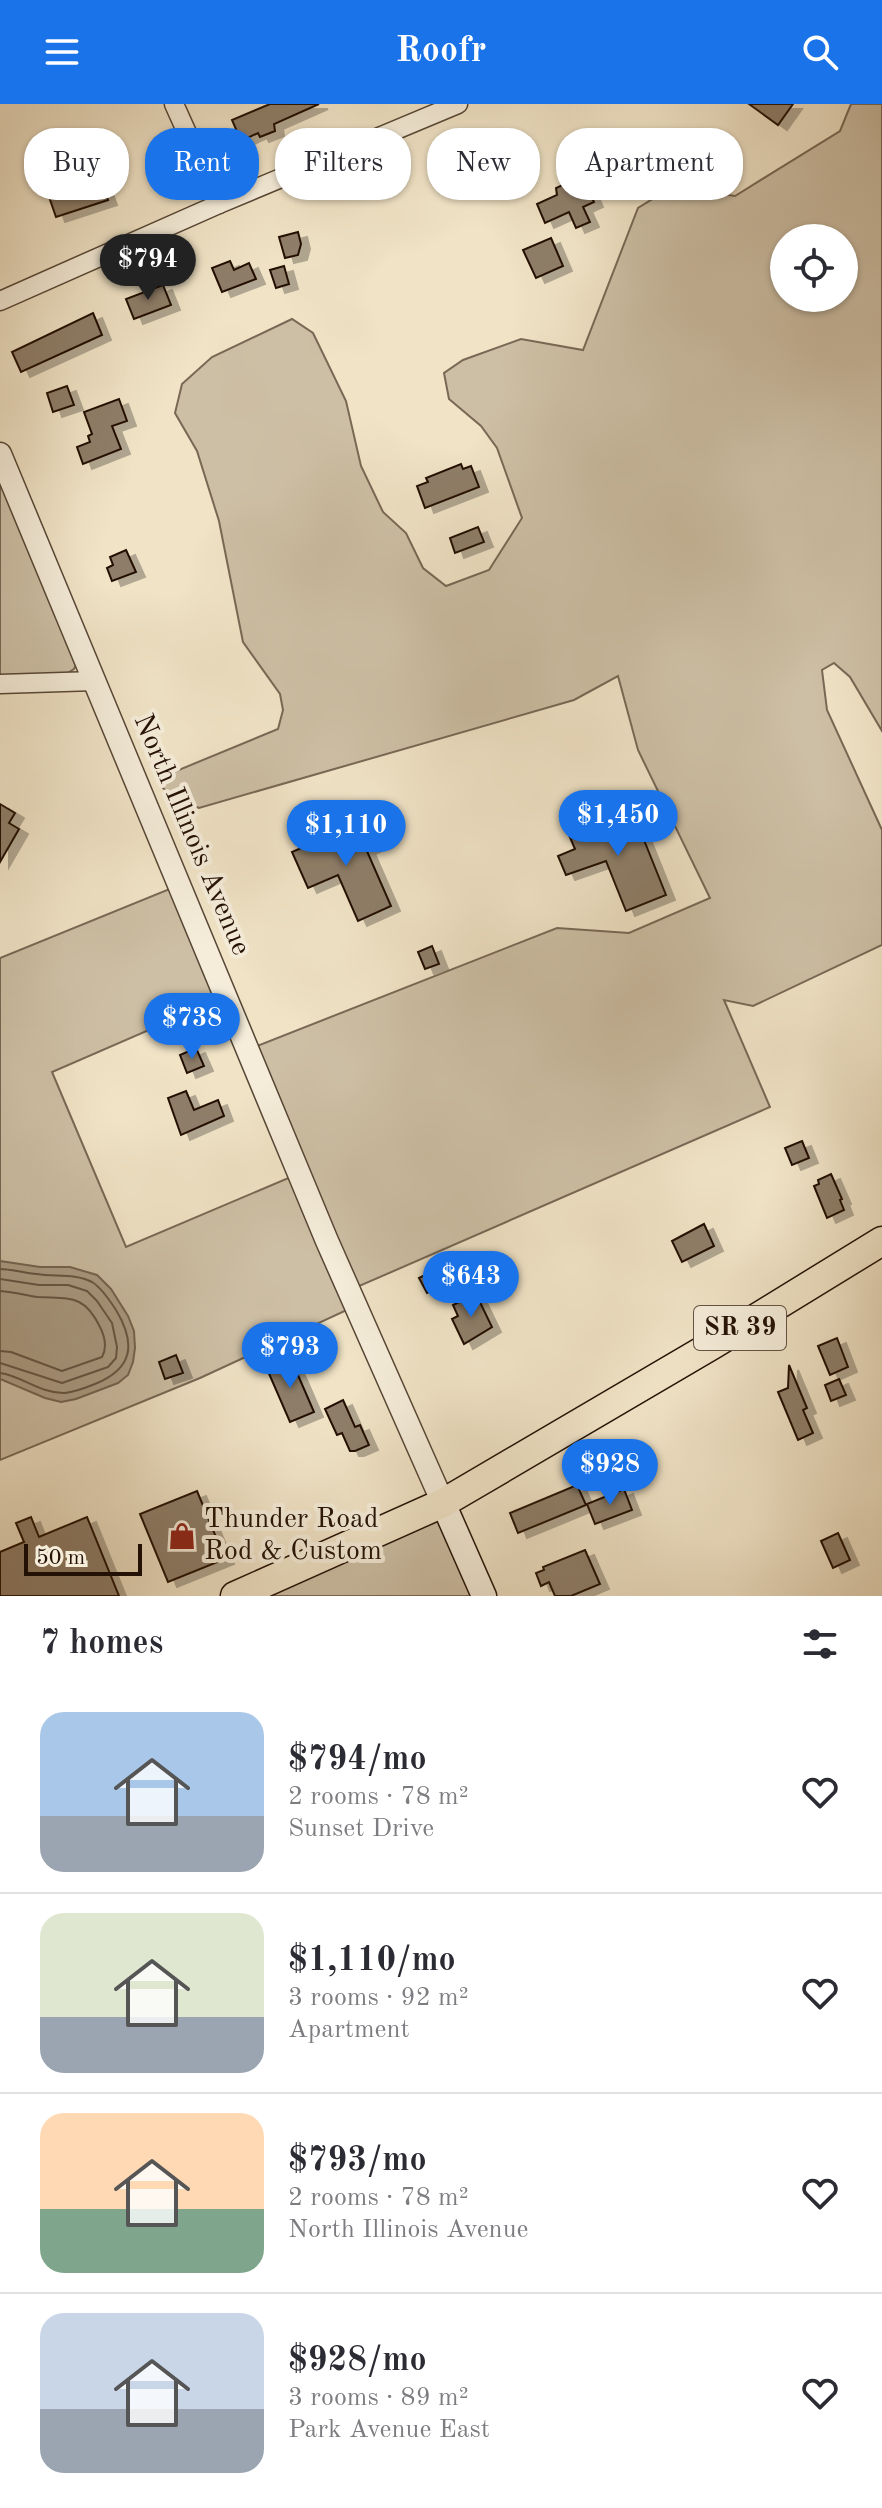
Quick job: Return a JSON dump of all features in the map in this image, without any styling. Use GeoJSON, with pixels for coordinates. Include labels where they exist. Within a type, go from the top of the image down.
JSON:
{"type":"FeatureCollection","features":[{"type":"Feature","properties":{"kind":"main road","name":"SR 39"},"geometry":{"type":"LineString","coordinates":[[235,1596],[443,1503],[882,1241]]}},
{"type":"Feature","properties":{"kind":"main road"},"geometry":{"type":"LineString","coordinates":[[443,1503],[484,1596]]}},
{"type":"Feature","properties":{"kind":"street"},"geometry":{"type":"LineString","coordinates":[[174,104],[219,204]]}},
{"type":"Feature","properties":{"kind":"street"},"geometry":{"type":"LineString","coordinates":[[0,301],[219,204],[458,104]]}},
{"type":"Feature","properties":{"kind":"street","name":"North Illinois Avenue"},"geometry":{"type":"LineString","coordinates":[[0,454],[344,1280],[443,1503]]}},
{"type":"Feature","properties":{"kind":"street"},"geometry":{"type":"LineString","coordinates":[[0,684],[95,681]]}},
{"type":"Feature","properties":{"kind":"shaded area"},"geometry":{"type":"Polygon","coordinates":[[[851,104],[882,104],[882,731],[850,677],[834,663],[822,670],[827,710],[882,830],[882,945],[753,1006],[724,1000],[770,1107],[357,1287],[257,1046],[557,928],[629,933],[710,898],[638,750],[618,676],[574,700],[199,808],[171,796],[160,785],[169,774],[278,729],[283,710],[280,694],[243,642],[219,521],[197,451],[175,413],[182,384],[212,357],[292,319],[313,333],[346,401],[361,466],[383,512],[406,533],[423,568],[446,586],[489,570],[522,518],[497,448],[481,426],[449,399],[444,373],[463,360],[521,339],[583,350],[638,208],[651,200],[743,200],[743,191],[840,131],[851,104]]]}},
{"type":"Feature","properties":{"kind":"shaded area"},"geometry":{"type":"Polygon","coordinates":[[[0,473],[78,661],[74,669],[66,674],[0,676],[0,473]]]}},
{"type":"Feature","properties":{"kind":"shaded area"},"geometry":{"type":"Polygon","coordinates":[[[172,888],[218,1000],[52,1072],[126,1247],[293,1176],[349,1309],[200,1378],[0,1460],[0,958],[172,888]]]}},
{"type":"Feature","properties":{"kind":"shaded area"},"geometry":{"type":"Polygon","coordinates":[[[440,1520],[473,1596],[275,1596],[273,1593],[440,1520]]]}},
{"type":"Feature","properties":{"kind":"water"},"geometry":{"type":"Polygon","coordinates":[[[0,1261],[40,1267],[70,1267],[97,1275],[111,1289],[134,1331],[135,1348],[128,1375],[118,1383],[61,1402],[0,1379],[0,1261]]]}},
{"type":"Feature","properties":{"kind":"building"},"geometry":{"type":"Polygon","coordinates":[[[270,104],[319,104],[274,124],[275,131],[260,137],[259,128],[235,128],[232,120],[270,104]]]}},
{"type":"Feature","properties":{"kind":"building"},"geometry":{"type":"Polygon","coordinates":[[[749,104],[793,104],[778,125],[749,104]]]}},
{"type":"Feature","properties":{"kind":"building"},"geometry":{"type":"Polygon","coordinates":[[[556,195],[556,200],[594,202],[583,207],[590,222],[576,228],[569,212],[545,223],[537,204],[556,195]]]}},
{"type":"Feature","properties":{"kind":"building"},"geometry":{"type":"Polygon","coordinates":[[[50,200],[108,200],[56,217],[50,200]]]}},
{"type":"Feature","properties":{"kind":"building"},"geometry":{"type":"Polygon","coordinates":[[[298,232],[301,244],[298,255],[285,258],[279,237],[298,232]]]}},
{"type":"Feature","properties":{"kind":"building"},"geometry":{"type":"Polygon","coordinates":[[[551,238],[563,266],[536,278],[523,250],[551,238]]]}},
{"type":"Feature","properties":{"kind":"building"},"geometry":{"type":"Polygon","coordinates":[[[230,261],[234,270],[249,263],[256,279],[222,292],[212,268],[230,261]]]}},
{"type":"Feature","properties":{"kind":"building"},"geometry":{"type":"Polygon","coordinates":[[[284,266],[289,284],[276,288],[270,270],[284,266]]]}},
{"type":"Feature","properties":{"kind":"building"},"geometry":{"type":"Polygon","coordinates":[[[163,285],[171,305],[134,319],[126,299],[163,285]]]}},
{"type":"Feature","properties":{"kind":"building"},"geometry":{"type":"Polygon","coordinates":[[[93,313],[102,335],[21,372],[12,352],[93,313]]]}},
{"type":"Feature","properties":{"kind":"building"},"geometry":{"type":"Polygon","coordinates":[[[67,386],[74,405],[53,412],[47,393],[67,386]]]}},
{"type":"Feature","properties":{"kind":"building"},"geometry":{"type":"Polygon","coordinates":[[[119,399],[127,421],[112,426],[121,449],[83,464],[77,447],[90,442],[88,436],[92,434],[84,412],[119,399]]]}},
{"type":"Feature","properties":{"kind":"building"},"geometry":{"type":"Polygon","coordinates":[[[461,464],[463,469],[471,466],[479,487],[425,508],[417,486],[428,482],[426,478],[461,464]]]}},
{"type":"Feature","properties":{"kind":"building"},"geometry":{"type":"Polygon","coordinates":[[[478,527],[484,542],[455,553],[450,538],[478,527]]]}},
{"type":"Feature","properties":{"kind":"building"},"geometry":{"type":"Polygon","coordinates":[[[126,550],[136,572],[112,581],[107,568],[113,565],[110,557],[126,550]]]}},
{"type":"Feature","properties":{"kind":"building"},"geometry":{"type":"Polygon","coordinates":[[[0,804],[15,813],[9,823],[19,829],[0,862],[0,804]]]}},
{"type":"Feature","properties":{"kind":"building"},"geometry":{"type":"Polygon","coordinates":[[[632,810],[666,895],[626,911],[606,861],[566,875],[558,856],[575,849],[569,835],[632,810]]]}},
{"type":"Feature","properties":{"kind":"building"},"geometry":{"type":"Polygon","coordinates":[[[356,824],[361,837],[380,829],[385,840],[366,849],[391,906],[358,921],[338,875],[308,888],[292,852],[356,824]]]}},
{"type":"Feature","properties":{"kind":"building"},"geometry":{"type":"Polygon","coordinates":[[[432,946],[439,964],[425,969],[418,952],[432,946]]]}},
{"type":"Feature","properties":{"kind":"building"},"geometry":{"type":"Polygon","coordinates":[[[196,1048],[204,1066],[187,1073],[180,1055],[196,1048]]]}},
{"type":"Feature","properties":{"kind":"building"},"geometry":{"type":"Polygon","coordinates":[[[186,1091],[194,1110],[218,1100],[224,1116],[181,1135],[168,1098],[186,1091]]]}},
{"type":"Feature","properties":{"kind":"building"},"geometry":{"type":"Polygon","coordinates":[[[802,1141],[809,1158],[792,1165],[785,1148],[802,1141]]]}},
{"type":"Feature","properties":{"kind":"building"},"geometry":{"type":"Polygon","coordinates":[[[831,1174],[844,1210],[827,1218],[814,1186],[819,1184],[818,1180],[831,1174]]]}},
{"type":"Feature","properties":{"kind":"building"},"geometry":{"type":"Polygon","coordinates":[[[704,1224],[714,1246],[682,1262],[672,1241],[704,1224]]]}},
{"type":"Feature","properties":{"kind":"building"},"geometry":{"type":"Polygon","coordinates":[[[433,1271],[441,1286],[427,1293],[419,1278],[433,1271]]]}},
{"type":"Feature","properties":{"kind":"building"},"geometry":{"type":"Polygon","coordinates":[[[476,1294],[492,1327],[464,1344],[452,1319],[458,1316],[453,1305],[476,1294]]]}},
{"type":"Feature","properties":{"kind":"building"},"geometry":{"type":"Polygon","coordinates":[[[837,1338],[848,1367],[830,1375],[818,1346],[837,1338]]]}},
{"type":"Feature","properties":{"kind":"building"},"geometry":{"type":"Polygon","coordinates":[[[176,1355],[183,1373],[165,1379],[159,1362],[176,1355]]]}},
{"type":"Feature","properties":{"kind":"building"},"geometry":{"type":"Polygon","coordinates":[[[291,1359],[314,1412],[290,1422],[267,1369],[291,1359]]]}},
{"type":"Feature","properties":{"kind":"building"},"geometry":{"type":"Polygon","coordinates":[[[789,1365],[807,1408],[803,1410],[813,1433],[798,1440],[778,1392],[788,1388],[789,1365]]]}},
{"type":"Feature","properties":{"kind":"building"},"geometry":{"type":"Polygon","coordinates":[[[839,1379],[846,1395],[831,1401],[825,1385],[839,1379]]]}},
{"type":"Feature","properties":{"kind":"building"},"geometry":{"type":"Polygon","coordinates":[[[343,1400],[355,1427],[360,1425],[369,1445],[355,1451],[350,1451],[342,1433],[337,1435],[325,1409],[343,1400]]]}},
{"type":"Feature","properties":{"kind":"building"},"geometry":{"type":"Polygon","coordinates":[[[577,1485],[586,1505],[518,1533],[510,1513],[577,1485]]]}},
{"type":"Feature","properties":{"kind":"building"},"geometry":{"type":"Polygon","coordinates":[[[624,1489],[632,1510],[595,1524],[587,1504],[624,1489]]]}},
{"type":"Feature","properties":{"kind":"building","name":"Thunder Road Rod & Custom"},"geometry":{"type":"Polygon","coordinates":[[[197,1491],[225,1559],[168,1582],[140,1514],[197,1491]]]}},
{"type":"Feature","properties":{"kind":"building"},"geometry":{"type":"Polygon","coordinates":[[[31,1517],[39,1537],[87,1517],[119,1596],[0,1596],[0,1552],[24,1542],[16,1523],[31,1517]]]}},
{"type":"Feature","properties":{"kind":"building"},"geometry":{"type":"Polygon","coordinates":[[[838,1533],[850,1560],[833,1568],[821,1541],[838,1533]]]}},
{"type":"Feature","properties":{"kind":"building"},"geometry":{"type":"Polygon","coordinates":[[[585,1550],[600,1584],[571,1596],[555,1596],[549,1582],[541,1586],[536,1573],[544,1570],[543,1567],[585,1550]]]}},
{"type":"Feature","properties":{"kind":"place","name":"Thunder Road Rod & Custom"},"geometry":{"type":"Point","coordinates":[182,1536]}}]}
